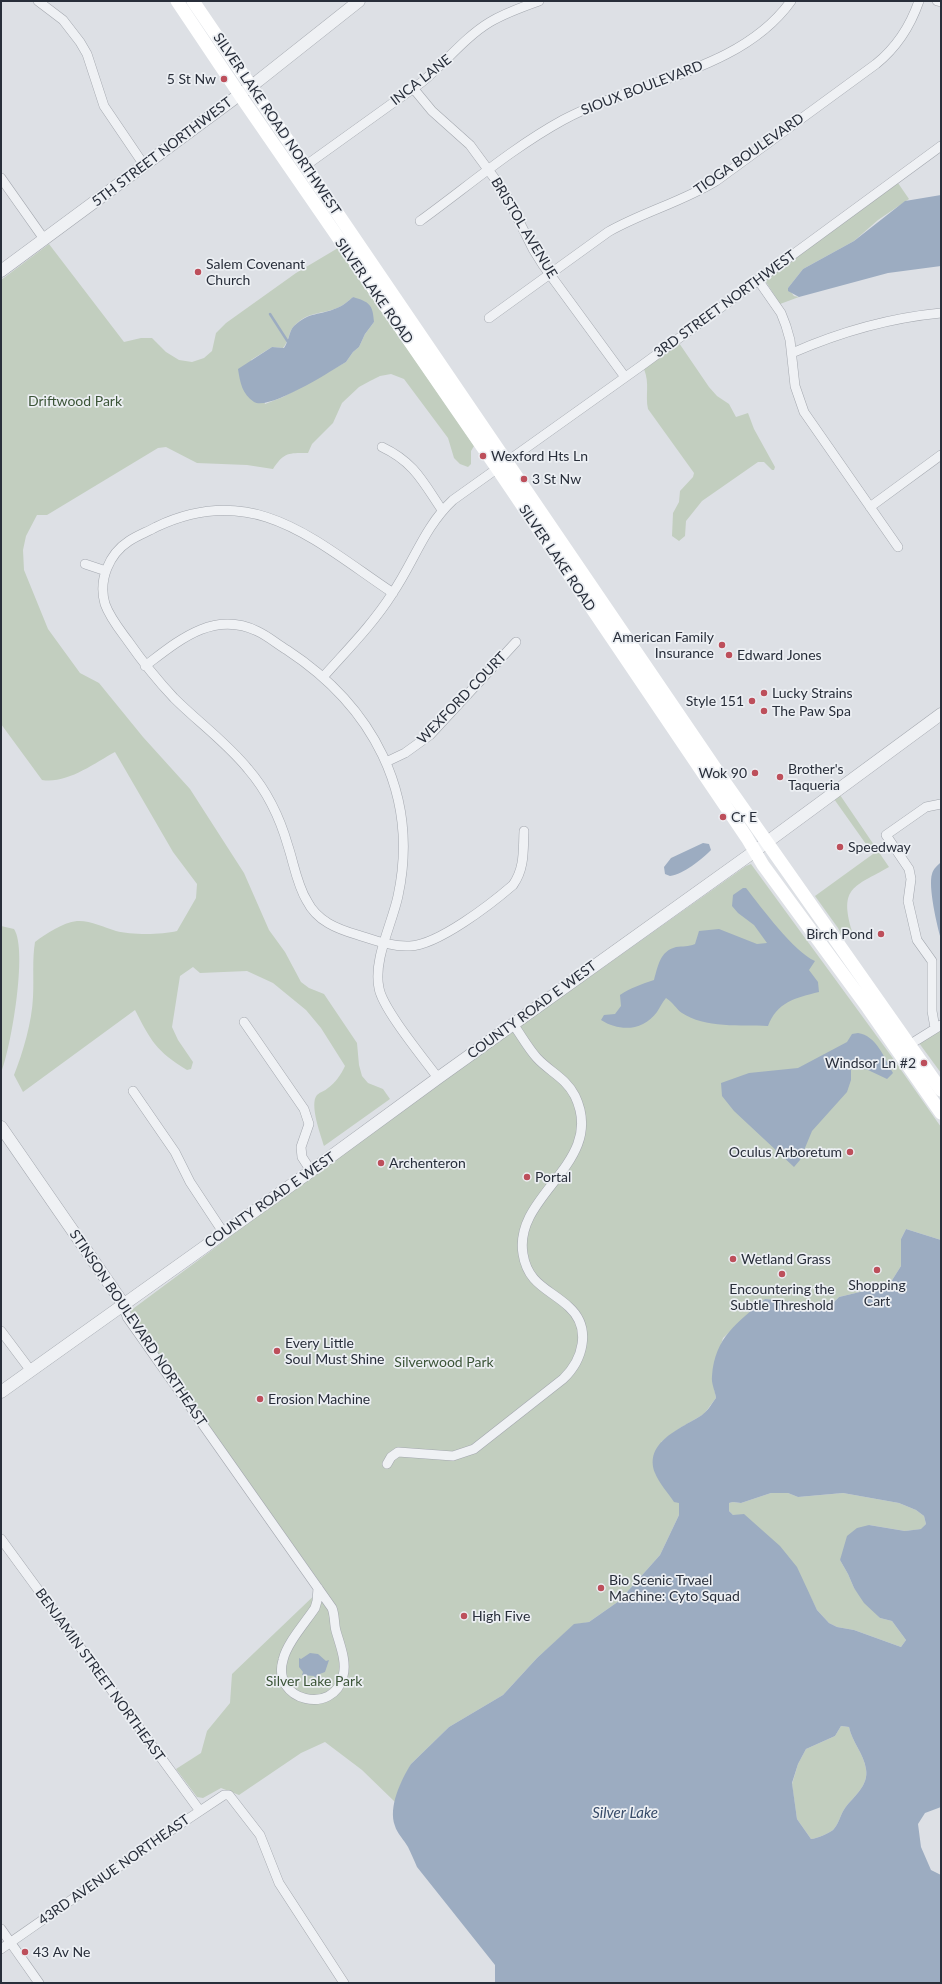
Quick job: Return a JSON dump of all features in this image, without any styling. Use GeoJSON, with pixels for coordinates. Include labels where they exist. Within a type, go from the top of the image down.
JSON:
{"type":"FeatureCollection","features":[{"type":"Feature","properties":{"kind":"main road","name":"SILVER LAKE ROAD"},"geometry":{"type":"LineString","coordinates":[[177,1],[246,90],[306,192],[502,465],[755,851],[941,1113]]}},
{"type":"Feature","properties":{"kind":"main road","name":"SILVER LAKE ROAD NORTHWEST"},"geometry":{"type":"LineString","coordinates":[[193,1],[246,90],[305,166],[502,465],[766,843],[941,1090]]}},
{"type":"Feature","properties":{"kind":"street"},"geometry":{"type":"LineString","coordinates":[[38,1],[63,20],[80,42],[87,54],[104,106],[144,165]]}},
{"type":"Feature","properties":{"kind":"street","name":"5TH STREET NORTHWEST"},"geometry":{"type":"LineString","coordinates":[[1,271],[246,90],[359,1]]}},
{"type":"Feature","properties":{"kind":"street","name":"INCA LANE"},"geometry":{"type":"LineString","coordinates":[[305,166],[440,68],[476,33],[489,23],[504,15],[539,1]]}},
{"type":"Feature","properties":{"kind":"street","name":"SIOUX BOULEVARD"},"geometry":{"type":"LineString","coordinates":[[420,221],[542,132],[603,102],[734,51],[759,35],[780,15],[791,1]]}},
{"type":"Feature","properties":{"kind":"street","name":"TIOGA BOULEVARD"},"geometry":{"type":"LineString","coordinates":[[489,318],[590,244],[620,225],[697,192],[716,180],[876,64],[904,34],[919,1]]}},
{"type":"Feature","properties":{"kind":"street"},"geometry":{"type":"LineString","coordinates":[[937,1],[941,2]]}},
{"type":"Feature","properties":{"kind":"street","name":"BRISTOL AVENUE"},"geometry":{"type":"LineString","coordinates":[[413,88],[432,111],[470,145],[489,170],[507,197],[533,249],[625,376]]}},
{"type":"Feature","properties":{"kind":"street","name":"3RD STREET NORTHWEST"},"geometry":{"type":"LineString","coordinates":[[324,676],[373,619],[393,593],[430,524],[453,500],[941,146]]}},
{"type":"Feature","properties":{"kind":"street"},"geometry":{"type":"LineString","coordinates":[[1,178],[44,239]]}},
{"type":"Feature","properties":{"kind":"street"},"geometry":{"type":"LineString","coordinates":[[758,280],[781,313],[790,340],[795,386],[804,412],[898,547]]}},
{"type":"Feature","properties":{"kind":"street"},"geometry":{"type":"LineString","coordinates":[[792,354],[822,340],[855,328],[884,321],[941,313]]}},
{"type":"Feature","properties":{"kind":"street"},"geometry":{"type":"LineString","coordinates":[[382,447],[400,456],[409,463],[442,510]]}},
{"type":"Feature","properties":{"kind":"street"},"geometry":{"type":"LineString","coordinates":[[870,507],[941,455]]}},
{"type":"Feature","properties":{"kind":"street"},"geometry":{"type":"LineString","coordinates":[[393,593],[295,529],[280,521],[248,512],[231,510],[195,513],[174,519],[134,538],[122,546],[115,554],[106,571],[103,595],[109,613],[146,666],[175,699],[235,754],[260,784],[281,824],[306,900],[317,915],[338,929],[385,943],[410,946],[432,942],[447,933],[513,884],[521,870],[524,831]]}},
{"type":"Feature","properties":{"kind":"street"},"geometry":{"type":"LineString","coordinates":[[85,564],[106,571]]}},
{"type":"Feature","properties":{"kind":"street"},"geometry":{"type":"LineString","coordinates":[[146,666],[181,639],[198,629],[220,624],[242,626],[261,633],[324,676],[356,710],[369,729],[386,762],[398,798],[401,818],[403,854],[398,896],[385,943],[377,980],[382,998],[438,1078]]}},
{"type":"Feature","properties":{"kind":"street","name":"WEXFORD COURT"},"geometry":{"type":"LineString","coordinates":[[386,762],[405,753],[430,735],[516,642]]}},
{"type":"Feature","properties":{"kind":"street","name":"COUNTY ROAD E WEST"},"geometry":{"type":"LineString","coordinates":[[1,1392],[124,1305],[223,1232],[311,1172],[438,1078],[755,851],[941,714]]}},
{"type":"Feature","properties":{"kind":"street"},"geometry":{"type":"LineString","coordinates":[[909,1045],[938,1027],[932,1011],[932,961],[917,940],[908,901],[911,879],[909,869],[886,835],[926,807],[941,804]]}},
{"type":"Feature","properties":{"kind":"street"},"geometry":{"type":"LineString","coordinates":[[244,1022],[304,1109],[309,1124],[301,1147],[302,1157],[311,1172]]}},
{"type":"Feature","properties":{"kind":"street"},"geometry":{"type":"LineString","coordinates":[[387,1464],[391,1457],[398,1452],[453,1456],[474,1449],[563,1379],[575,1366],[579,1358],[582,1339],[579,1320],[570,1307],[546,1291],[534,1279],[525,1263],[522,1246],[523,1236],[529,1219],[575,1151],[581,1133],[579,1108],[568,1085],[538,1059],[513,1024]]}},
{"type":"Feature","properties":{"kind":"street"},"geometry":{"type":"LineString","coordinates":[[132,1091],[175,1152],[190,1182],[223,1232]]}},
{"type":"Feature","properties":{"kind":"street","name":"STINSON BOULEVARD NORTHEAST"},"geometry":{"type":"LineString","coordinates":[[1,1127],[124,1305],[127,1317],[318,1588],[334,1612],[344,1668],[341,1683],[336,1690],[324,1698],[311,1700],[296,1696],[290,1690],[282,1676],[281,1667],[285,1652],[315,1608],[318,1601],[318,1588]]}},
{"type":"Feature","properties":{"kind":"street"},"geometry":{"type":"LineString","coordinates":[[1,1331],[31,1371]]}},
{"type":"Feature","properties":{"kind":"street","name":"BENJAMIN STREET NORTHEAST"},"geometry":{"type":"LineString","coordinates":[[1,1539],[200,1811]]}},
{"type":"Feature","properties":{"kind":"street","name":"43RD AVENUE NORTHEAST"},"geometry":{"type":"LineString","coordinates":[[1,1949],[200,1811],[224,1795],[229,1794],[260,1835],[279,1884],[344,1983]]}},
{"type":"Feature","properties":{"kind":"street"},"geometry":{"type":"LineString","coordinates":[[1,1929],[39,1983]]}},
{"type":"Feature","properties":{"kind":"street"},"geometry":{"type":"LineString","coordinates":[[29,1968],[30,1983]]}},
{"type":"Feature","properties":{"kind":"green space"},"geometry":{"type":"Polygon","coordinates":[[[898,183],[909,199],[878,220],[854,241],[803,269],[788,288],[794,296],[799,297],[780,304],[766,282],[768,278],[898,183]]]}},
{"type":"Feature","properties":{"kind":"green space","name":"Driftwood Park"},"geometry":{"type":"Polygon","coordinates":[[[49,244],[124,342],[141,338],[152,338],[166,352],[179,360],[192,362],[204,358],[212,351],[216,333],[226,323],[296,273],[338,248],[474,446],[471,451],[471,464],[468,467],[460,464],[454,458],[448,438],[404,379],[391,374],[380,376],[359,387],[342,403],[333,423],[312,444],[308,453],[296,453],[284,456],[273,469],[247,465],[197,463],[166,447],[158,448],[47,515],[37,515],[26,536],[23,550],[24,570],[48,629],[80,673],[99,683],[143,737],[190,789],[244,873],[269,930],[285,952],[301,982],[309,988],[324,994],[357,1043],[359,1065],[362,1076],[368,1083],[383,1089],[390,1099],[324,1146],[316,1120],[314,1105],[315,1099],[317,1095],[327,1089],[340,1076],[345,1066],[321,1028],[306,1010],[273,983],[247,971],[200,973],[193,967],[180,976],[172,1027],[178,1040],[193,1062],[191,1069],[187,1070],[161,1051],[150,1038],[135,1010],[23,1092],[14,1075],[24,1047],[31,1016],[35,942],[60,926],[77,921],[91,923],[116,931],[138,934],[155,934],[177,931],[196,898],[197,884],[173,852],[115,752],[70,776],[61,779],[42,780],[1,724],[1,280],[49,244]],[[353,297],[339,307],[309,316],[299,321],[292,328],[283,348],[272,347],[251,360],[265,404],[283,397],[346,362],[353,352],[359,347],[365,334],[374,322],[353,297]]]}},
{"type":"Feature","properties":{"kind":"green space"},"geometry":{"type":"Polygon","coordinates":[[[679,343],[709,387],[717,396],[729,404],[736,417],[748,413],[754,429],[775,467],[774,470],[772,470],[764,462],[758,462],[702,501],[686,521],[685,536],[679,541],[672,536],[673,513],[679,502],[680,491],[693,477],[694,473],[648,409],[647,380],[644,369],[679,343]]]}},
{"type":"Feature","properties":{"kind":"green space"},"geometry":{"type":"Polygon","coordinates":[[[840,795],[889,867],[858,884],[852,890],[847,905],[852,931],[843,938],[838,928],[815,896],[873,854],[834,799],[840,795]]]}},
{"type":"Feature","properties":{"kind":"green space","name":"Silverwood Park"},"geometry":{"type":"Polygon","coordinates":[[[751,864],[892,1057],[941,1127],[941,1240],[906,1229],[901,1239],[901,1266],[889,1285],[839,1297],[830,1306],[765,1299],[723,1338],[712,1377],[716,1398],[704,1414],[680,1428],[661,1442],[679,1503],[679,1515],[660,1555],[619,1601],[589,1622],[574,1625],[537,1658],[503,1695],[449,1727],[411,1764],[400,1786],[395,1802],[362,1770],[325,1742],[301,1753],[239,1795],[221,1788],[203,1798],[197,1797],[176,1769],[201,1753],[207,1731],[230,1703],[232,1674],[323,1587],[131,1316],[130,1311],[356,1143],[746,866],[751,864]]]}},
{"type":"Feature","properties":{"kind":"green space"},"geometry":{"type":"Polygon","coordinates":[[[1,926],[14,929],[18,940],[19,977],[13,1022],[1,1073],[1,926]]]}},
{"type":"Feature","properties":{"kind":"green space"},"geometry":{"type":"Polygon","coordinates":[[[941,1030],[941,1073],[919,1043],[941,1030]]]}},
{"type":"Feature","properties":{"kind":"green space"},"geometry":{"type":"Polygon","coordinates":[[[771,1493],[788,1493],[798,1497],[843,1493],[899,1503],[916,1510],[924,1516],[926,1524],[922,1529],[905,1531],[869,1525],[840,1560],[854,1588],[880,1618],[892,1621],[906,1640],[901,1647],[854,1630],[837,1627],[829,1623],[817,1610],[809,1594],[729,1511],[729,1503],[741,1503],[771,1493]]]}},
{"type":"Feature","properties":{"kind":"green space"},"geometry":{"type":"Polygon","coordinates":[[[841,1726],[849,1727],[863,1758],[866,1769],[865,1781],[860,1791],[845,1808],[833,1830],[822,1836],[811,1839],[797,1819],[792,1784],[798,1764],[806,1749],[835,1736],[841,1726]]]}},
{"type":"Feature","properties":{"kind":"water"},"geometry":{"type":"Polygon","coordinates":[[[941,195],[941,266],[888,273],[799,297],[788,291],[788,288],[803,269],[854,241],[905,201],[941,195]]]}},
{"type":"Feature","properties":{"kind":"water"},"geometry":{"type":"Polygon","coordinates":[[[353,297],[363,300],[371,307],[374,322],[365,334],[359,347],[353,352],[346,362],[286,396],[262,403],[254,402],[250,399],[242,387],[238,369],[272,347],[284,348],[292,328],[300,321],[310,316],[339,307],[353,297]]]}},
{"type":"Feature","properties":{"kind":"water"},"geometry":{"type":"Polygon","coordinates":[[[703,843],[709,844],[711,850],[702,858],[692,866],[675,875],[670,876],[665,874],[664,867],[671,858],[703,843]]]}},
{"type":"Feature","properties":{"kind":"water"},"geometry":{"type":"Polygon","coordinates":[[[941,862],[941,939],[937,925],[931,880],[933,870],[941,862]]]}},
{"type":"Feature","properties":{"kind":"water"},"geometry":{"type":"Polygon","coordinates":[[[743,888],[746,888],[788,939],[797,948],[815,961],[809,970],[818,982],[819,992],[802,996],[782,1006],[776,1011],[768,1026],[724,1025],[701,1021],[682,1013],[666,998],[651,1018],[638,1026],[623,1028],[608,1024],[601,1020],[604,1015],[615,1014],[621,1006],[620,995],[632,988],[654,980],[660,960],[666,952],[676,947],[695,944],[699,931],[719,929],[757,944],[767,943],[754,925],[738,913],[732,906],[733,895],[743,888]]]}},
{"type":"Feature","properties":{"kind":"water"},"geometry":{"type":"Polygon","coordinates":[[[858,1033],[870,1038],[875,1043],[893,1073],[887,1079],[868,1070],[854,1066],[851,1068],[851,1080],[847,1092],[812,1131],[800,1160],[794,1167],[734,1111],[722,1096],[721,1083],[749,1073],[798,1068],[847,1042],[852,1034],[858,1033]]]}},
{"type":"Feature","properties":{"kind":"water","name":"Silver Lake"},"geometry":{"type":"Polygon","coordinates":[[[906,1229],[941,1240],[941,1807],[925,1813],[918,1824],[921,1847],[931,1870],[941,1875],[941,1983],[495,1983],[495,1965],[417,1867],[408,1847],[396,1829],[393,1819],[394,1802],[407,1770],[411,1764],[449,1727],[503,1695],[537,1658],[574,1624],[589,1622],[619,1601],[660,1555],[679,1515],[679,1503],[674,1502],[655,1473],[653,1462],[654,1453],[659,1444],[666,1437],[702,1415],[716,1398],[712,1379],[714,1362],[723,1341],[729,1332],[765,1299],[830,1306],[839,1297],[889,1285],[901,1266],[901,1239],[906,1229]],[[771,1493],[741,1503],[729,1503],[729,1511],[733,1515],[744,1514],[780,1546],[797,1567],[817,1610],[829,1623],[837,1627],[854,1630],[901,1647],[906,1640],[892,1621],[880,1618],[864,1603],[854,1588],[840,1560],[847,1536],[857,1528],[869,1525],[905,1531],[921,1529],[926,1524],[924,1516],[916,1510],[899,1503],[843,1493],[798,1497],[788,1493],[771,1493]],[[841,1726],[835,1736],[806,1749],[798,1764],[792,1783],[797,1819],[811,1839],[822,1836],[833,1830],[845,1808],[860,1791],[865,1781],[866,1769],[863,1758],[849,1727],[841,1726]]]}},
{"type":"Feature","properties":{"kind":"water"},"geometry":{"type":"Polygon","coordinates":[[[310,1653],[318,1654],[326,1661],[329,1660],[325,1672],[317,1675],[316,1679],[314,1676],[302,1675],[303,1672],[299,1667],[299,1658],[301,1659],[310,1653]]]}},
{"type":"Feature","properties":{"kind":"waterway"},"geometry":{"type":"LineString","coordinates":[[270,314],[288,342]]}},
{"type":"Feature","properties":{"kind":"place","name":"5 St Nw"},"geometry":{"type":"Point","coordinates":[224,79]}},
{"type":"Feature","properties":{"kind":"place","name":"Salem Covenant Church"},"geometry":{"type":"Point","coordinates":[198,272]}},
{"type":"Feature","properties":{"kind":"place","name":"Wexford Hts Ln"},"geometry":{"type":"Point","coordinates":[483,456]}},
{"type":"Feature","properties":{"kind":"place","name":"3 St Nw"},"geometry":{"type":"Point","coordinates":[524,479]}},
{"type":"Feature","properties":{"kind":"place","name":"American Family Insurance"},"geometry":{"type":"Point","coordinates":[722,645]}},
{"type":"Feature","properties":{"kind":"place","name":"Edward Jones"},"geometry":{"type":"Point","coordinates":[729,655]}},
{"type":"Feature","properties":{"kind":"place","name":"Lucky Strains"},"geometry":{"type":"Point","coordinates":[764,693]}},
{"type":"Feature","properties":{"kind":"place","name":"Style 151"},"geometry":{"type":"Point","coordinates":[752,701]}},
{"type":"Feature","properties":{"kind":"place","name":"The Paw Spa"},"geometry":{"type":"Point","coordinates":[764,711]}},
{"type":"Feature","properties":{"kind":"place","name":"Wok 90"},"geometry":{"type":"Point","coordinates":[755,773]}},
{"type":"Feature","properties":{"kind":"place","name":"Brother's Taqueria"},"geometry":{"type":"Point","coordinates":[780,777]}},
{"type":"Feature","properties":{"kind":"place","name":"Cr E"},"geometry":{"type":"Point","coordinates":[723,817]}},
{"type":"Feature","properties":{"kind":"place","name":"Speedway"},"geometry":{"type":"Point","coordinates":[840,847]}},
{"type":"Feature","properties":{"kind":"place","name":"Birch Pond"},"geometry":{"type":"Point","coordinates":[881,934]}},
{"type":"Feature","properties":{"kind":"place","name":"Windsor Ln #2"},"geometry":{"type":"Point","coordinates":[924,1063]}},
{"type":"Feature","properties":{"kind":"place","name":"Oculus Arboretum"},"geometry":{"type":"Point","coordinates":[850,1152]}},
{"type":"Feature","properties":{"kind":"place","name":"Archenteron"},"geometry":{"type":"Point","coordinates":[381,1163]}},
{"type":"Feature","properties":{"kind":"place","name":"Portal"},"geometry":{"type":"Point","coordinates":[527,1177]}},
{"type":"Feature","properties":{"kind":"place","name":"Wetland Grass"},"geometry":{"type":"Point","coordinates":[733,1259]}},
{"type":"Feature","properties":{"kind":"place","name":"Shopping Cart"},"geometry":{"type":"Point","coordinates":[877,1270]}},
{"type":"Feature","properties":{"kind":"place","name":"Encountering the Subtle Threshold"},"geometry":{"type":"Point","coordinates":[782,1274]}},
{"type":"Feature","properties":{"kind":"place","name":"Every Little Soul Must Shine"},"geometry":{"type":"Point","coordinates":[277,1351]}},
{"type":"Feature","properties":{"kind":"place","name":"Erosion Machine"},"geometry":{"type":"Point","coordinates":[260,1399]}},
{"type":"Feature","properties":{"kind":"place","name":"Bio Scenic Trvael Machine: Cyto Squad"},"geometry":{"type":"Point","coordinates":[601,1588]}},
{"type":"Feature","properties":{"kind":"place","name":"High Five"},"geometry":{"type":"Point","coordinates":[464,1616]}},
{"type":"Feature","properties":{"kind":"place","name":"43 Av Ne"},"geometry":{"type":"Point","coordinates":[25,1952]}},
{"type":"Feature","properties":{"kind":"park label","name":"Silver Lake Park"},"geometry":{"type":"Point","coordinates":[314,1681]}}]}
